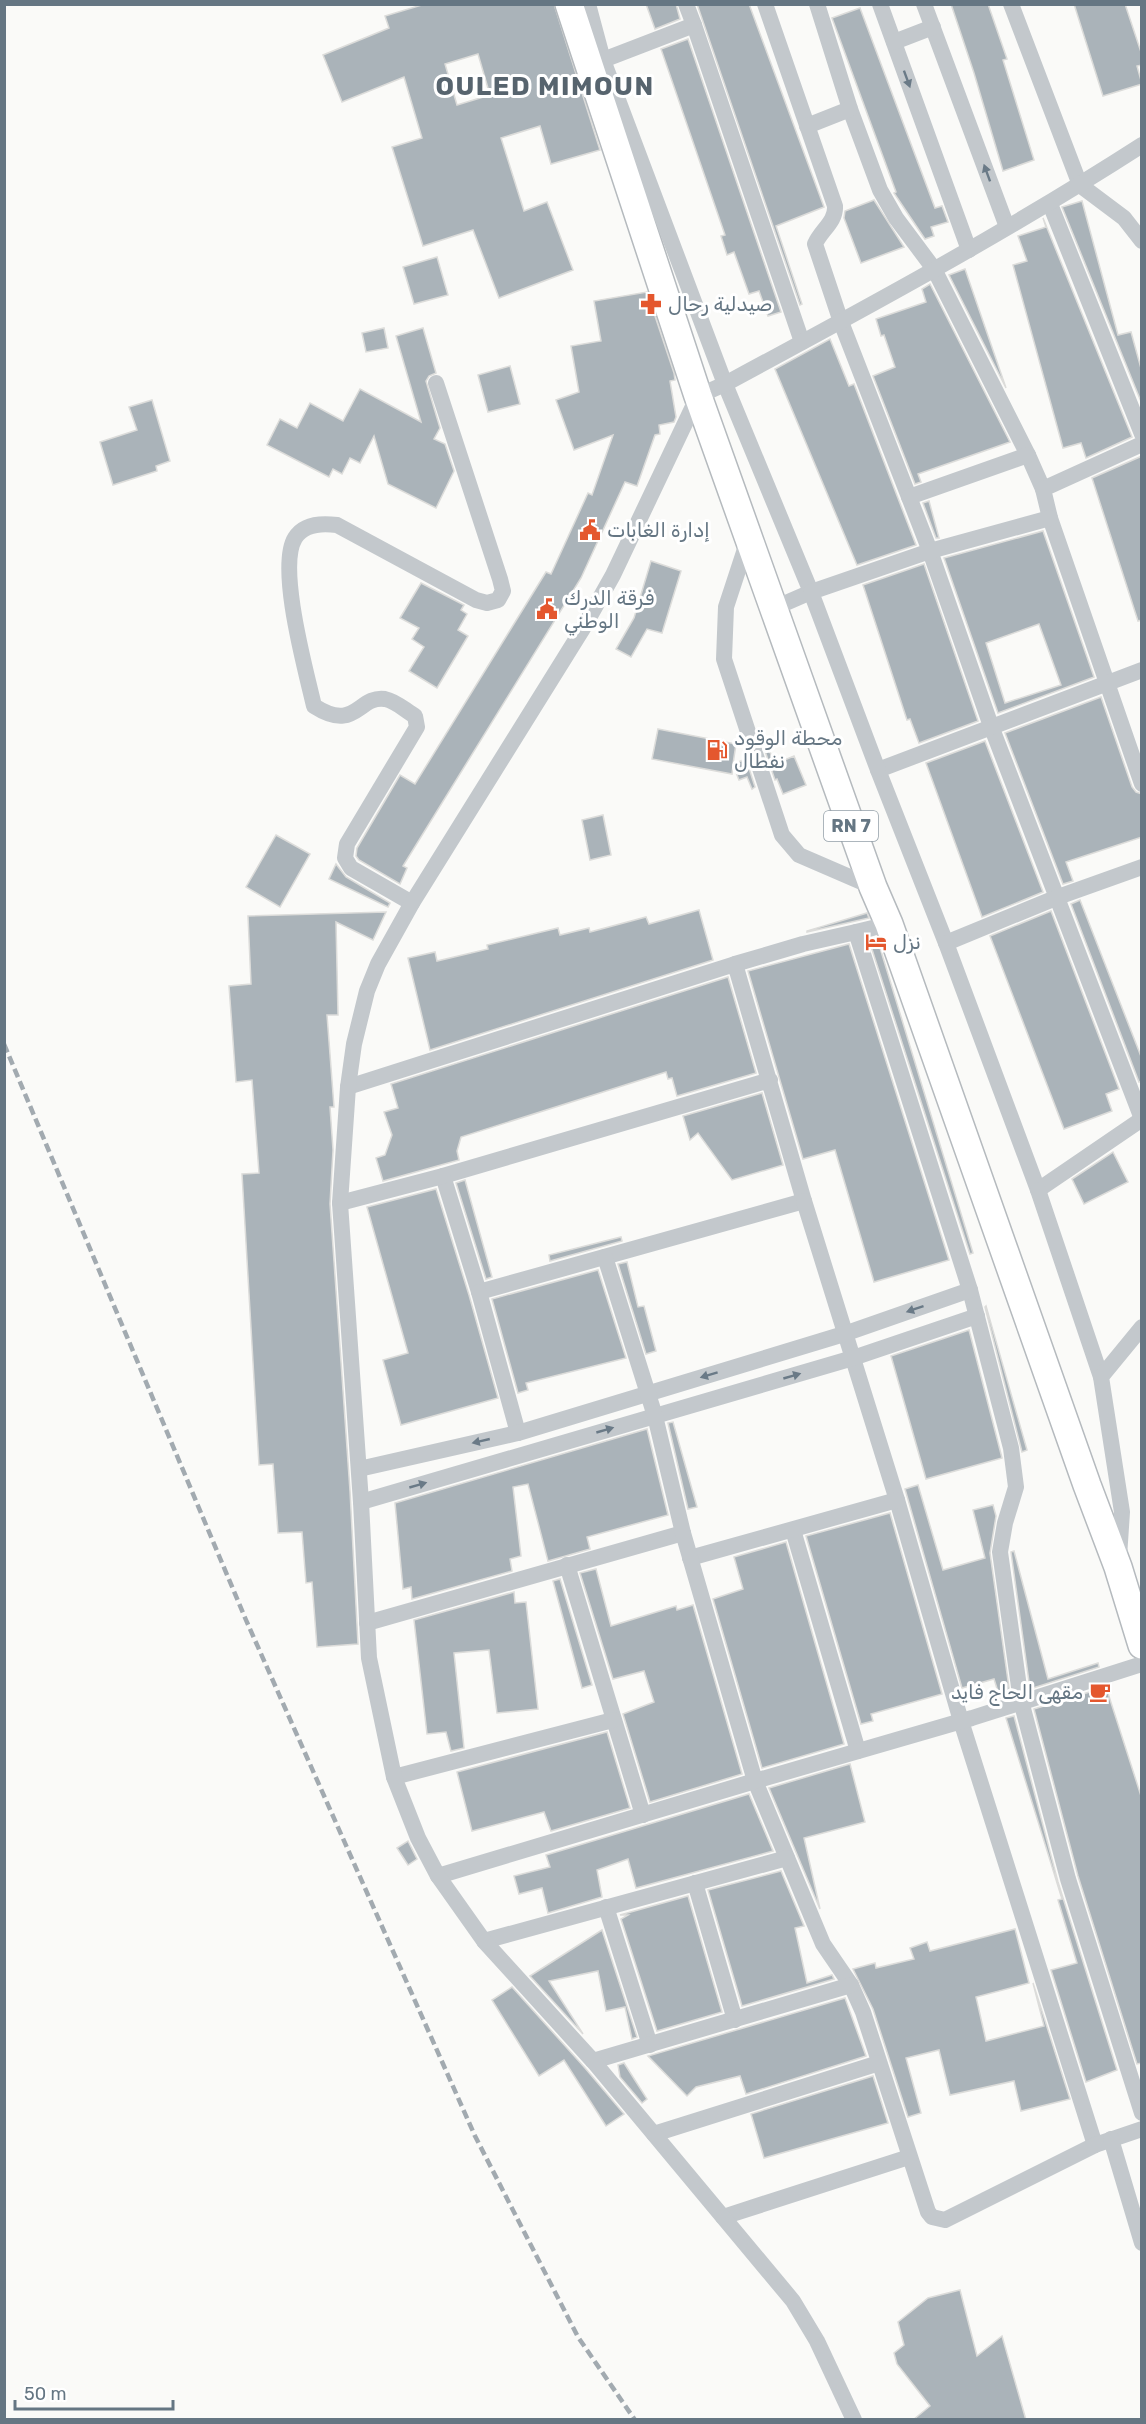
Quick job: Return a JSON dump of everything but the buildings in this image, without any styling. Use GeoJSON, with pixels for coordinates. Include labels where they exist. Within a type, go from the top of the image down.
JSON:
{"type":"FeatureCollection","features":[{"type":"Feature","properties":{"kind":"main road","name":"RN 7"},"geometry":{"type":"LineString","coordinates":[[569,4],[698,396],[772,609],[873,887],[889,924],[1083,1474],[1118,1566],[1142,1645]]}},
{"type":"Feature","properties":{"kind":"street"},"geometry":{"type":"LineString","coordinates":[[588,4],[603,60],[725,384],[811,592],[1038,1190],[1101,1377],[1122,1512],[1118,1566]]}},
{"type":"Feature","properties":{"kind":"street"},"geometry":{"type":"LineString","coordinates":[[686,4],[802,342]]}},
{"type":"Feature","properties":{"kind":"street"},"geometry":{"type":"LineString","coordinates":[[765,4],[835,206],[833,219],[815,244],[841,322],[930,551],[991,726],[1142,1119],[1038,1190]]}},
{"type":"Feature","properties":{"kind":"street"},"geometry":{"type":"LineString","coordinates":[[817,4],[850,109],[880,190],[896,218],[934,269],[1043,489],[1050,518],[1105,683],[1142,784]]}},
{"type":"Feature","properties":{"kind":"street"},"geometry":{"type":"LineString","coordinates":[[880,4],[969,250]]}},
{"type":"Feature","properties":{"kind":"street"},"geometry":{"type":"LineString","coordinates":[[924,4],[1007,227]]}},
{"type":"Feature","properties":{"kind":"street"},"geometry":{"type":"LineString","coordinates":[[1011,4],[1080,185],[1124,218],[1142,241]]}},
{"type":"Feature","properties":{"kind":"street"},"geometry":{"type":"LineString","coordinates":[[603,60],[694,25]]}},
{"type":"Feature","properties":{"kind":"street"},"geometry":{"type":"LineString","coordinates":[[894,42],[933,27]]}},
{"type":"Feature","properties":{"kind":"street"},"geometry":{"type":"LineString","coordinates":[[807,126],[850,109]]}},
{"type":"Feature","properties":{"kind":"street"},"geometry":{"type":"LineString","coordinates":[[854,2420],[817,2341],[793,2301],[593,2061],[484,1941],[438,1876],[418,1838],[394,1777],[369,1658],[362,1502],[340,1203],[348,1087],[354,1044],[367,991],[378,964],[412,903],[587,621],[613,575],[698,396],[841,322],[969,250],[1050,204],[1142,145]]}},
{"type":"Feature","properties":{"kind":"street"},"geometry":{"type":"LineString","coordinates":[[1050,204],[1142,434]]}},
{"type":"Feature","properties":{"kind":"street"},"geometry":{"type":"LineString","coordinates":[[412,903],[351,868],[345,858],[347,844],[417,727],[417,721],[414,716],[384,699],[376,700],[348,716],[325,713],[314,706],[299,643],[289,575],[291,546],[298,533],[312,525],[337,525],[476,600],[487,603],[498,600],[503,591],[501,579],[436,383]]}},
{"type":"Feature","properties":{"kind":"street"},"geometry":{"type":"LineString","coordinates":[[1043,489],[1142,444]]}},
{"type":"Feature","properties":{"kind":"street"},"geometry":{"type":"LineString","coordinates":[[909,497],[1028,455]]}},
{"type":"Feature","properties":{"kind":"street"},"geometry":{"type":"LineString","coordinates":[[772,609],[811,592],[930,551],[1050,518]]}},
{"type":"Feature","properties":{"kind":"street"},"geometry":{"type":"LineString","coordinates":[[748,540],[726,607],[724,659],[782,835],[799,855],[873,887]]}},
{"type":"Feature","properties":{"kind":"street"},"geometry":{"type":"LineString","coordinates":[[878,770],[1142,670]]}},
{"type":"Feature","properties":{"kind":"street"},"geometry":{"type":"LineString","coordinates":[[946,943],[1058,897],[1142,867]]}},
{"type":"Feature","properties":{"kind":"street"},"geometry":{"type":"LineString","coordinates":[[348,1087],[735,963],[889,924]]}},
{"type":"Feature","properties":{"kind":"street"},"geometry":{"type":"LineString","coordinates":[[856,932],[970,1290],[1015,1462],[1016,1487],[1005,1523],[1000,1552],[1021,1701],[1068,1879],[1142,2113]]}},
{"type":"Feature","properties":{"kind":"street"},"geometry":{"type":"LineString","coordinates":[[735,963],[804,1201],[897,1500],[961,1721],[1103,2142],[1142,2243]]}},
{"type":"Feature","properties":{"kind":"street"},"geometry":{"type":"LineString","coordinates":[[340,1203],[443,1176],[770,1080]]}},
{"type":"Feature","properties":{"kind":"street"},"geometry":{"type":"LineString","coordinates":[[443,1176],[479,1292],[518,1432]]}},
{"type":"Feature","properties":{"kind":"street"},"geometry":{"type":"LineString","coordinates":[[479,1292],[804,1201]]}},
{"type":"Feature","properties":{"kind":"street"},"geometry":{"type":"LineString","coordinates":[[605,1257],[649,1393],[683,1533],[755,1782],[823,1944],[851,1985],[862,2012],[928,2212],[932,2217],[945,2220],[1103,2142],[1142,2128]]}},
{"type":"Feature","properties":{"kind":"street"},"geometry":{"type":"LineString","coordinates":[[359,1469],[518,1432],[844,1334],[970,1290]]}},
{"type":"Feature","properties":{"kind":"street"},"geometry":{"type":"LineString","coordinates":[[362,1502],[853,1358],[977,1316]]}},
{"type":"Feature","properties":{"kind":"street"},"geometry":{"type":"LineString","coordinates":[[1101,1377],[1142,1327]]}},
{"type":"Feature","properties":{"kind":"street"},"geometry":{"type":"LineString","coordinates":[[690,1558],[897,1500]]}},
{"type":"Feature","properties":{"kind":"street"},"geometry":{"type":"LineString","coordinates":[[793,1530],[858,1751]]}},
{"type":"Feature","properties":{"kind":"street"},"geometry":{"type":"LineString","coordinates":[[367,1623],[683,1533]]}},
{"type":"Feature","properties":{"kind":"street"},"geometry":{"type":"LineString","coordinates":[[567,1565],[643,1815]]}},
{"type":"Feature","properties":{"kind":"street"},"geometry":{"type":"LineString","coordinates":[[438,1876],[961,1721],[1142,1664]]}},
{"type":"Feature","properties":{"kind":"street"},"geometry":{"type":"LineString","coordinates":[[394,1777],[613,1720]]}},
{"type":"Feature","properties":{"kind":"street"},"geometry":{"type":"LineString","coordinates":[[484,1941],[787,1858]]}},
{"type":"Feature","properties":{"kind":"street"},"geometry":{"type":"LineString","coordinates":[[695,1883],[735,2020]]}},
{"type":"Feature","properties":{"kind":"street"},"geometry":{"type":"LineString","coordinates":[[606,1907],[650,2044]]}},
{"type":"Feature","properties":{"kind":"street"},"geometry":{"type":"LineString","coordinates":[[593,2061],[851,1985]]}},
{"type":"Feature","properties":{"kind":"street"},"geometry":{"type":"LineString","coordinates":[[654,2134],[879,2063]]}},
{"type":"Feature","properties":{"kind":"street"},"geometry":{"type":"LineString","coordinates":[[723,2217],[909,2157]]}},
{"type":"Feature","properties":{"kind":"railway"},"geometry":{"type":"LineString","coordinates":[[4,1044],[246,1620],[475,2136],[578,2337],[635,2420]]}},
{"type":"Feature","properties":{"kind":"place","name":"صيدلية رحال"},"geometry":{"type":"Point","coordinates":[651,304]}},
{"type":"Feature","properties":{"kind":"place","name":"إدارة الغابات"},"geometry":{"type":"Point","coordinates":[590,530]}},
{"type":"Feature","properties":{"kind":"place","name":"فرقة الدرك الوطني"},"geometry":{"type":"Point","coordinates":[547,609]}},
{"type":"Feature","properties":{"kind":"place","name":"محطة الوقود نفطال"},"geometry":{"type":"Point","coordinates":[717,750]}},
{"type":"Feature","properties":{"kind":"place","name":"نزل"},"geometry":{"type":"Point","coordinates":[876,942]}},
{"type":"Feature","properties":{"kind":"place","name":"مقهى الحاج فايد"},"geometry":{"type":"Point","coordinates":[1100,1692]}},
{"type":"Feature","properties":{"kind":"district","name":"OULED MIMOUN"},"geometry":{"type":"Point","coordinates":[545,86]}}]}
